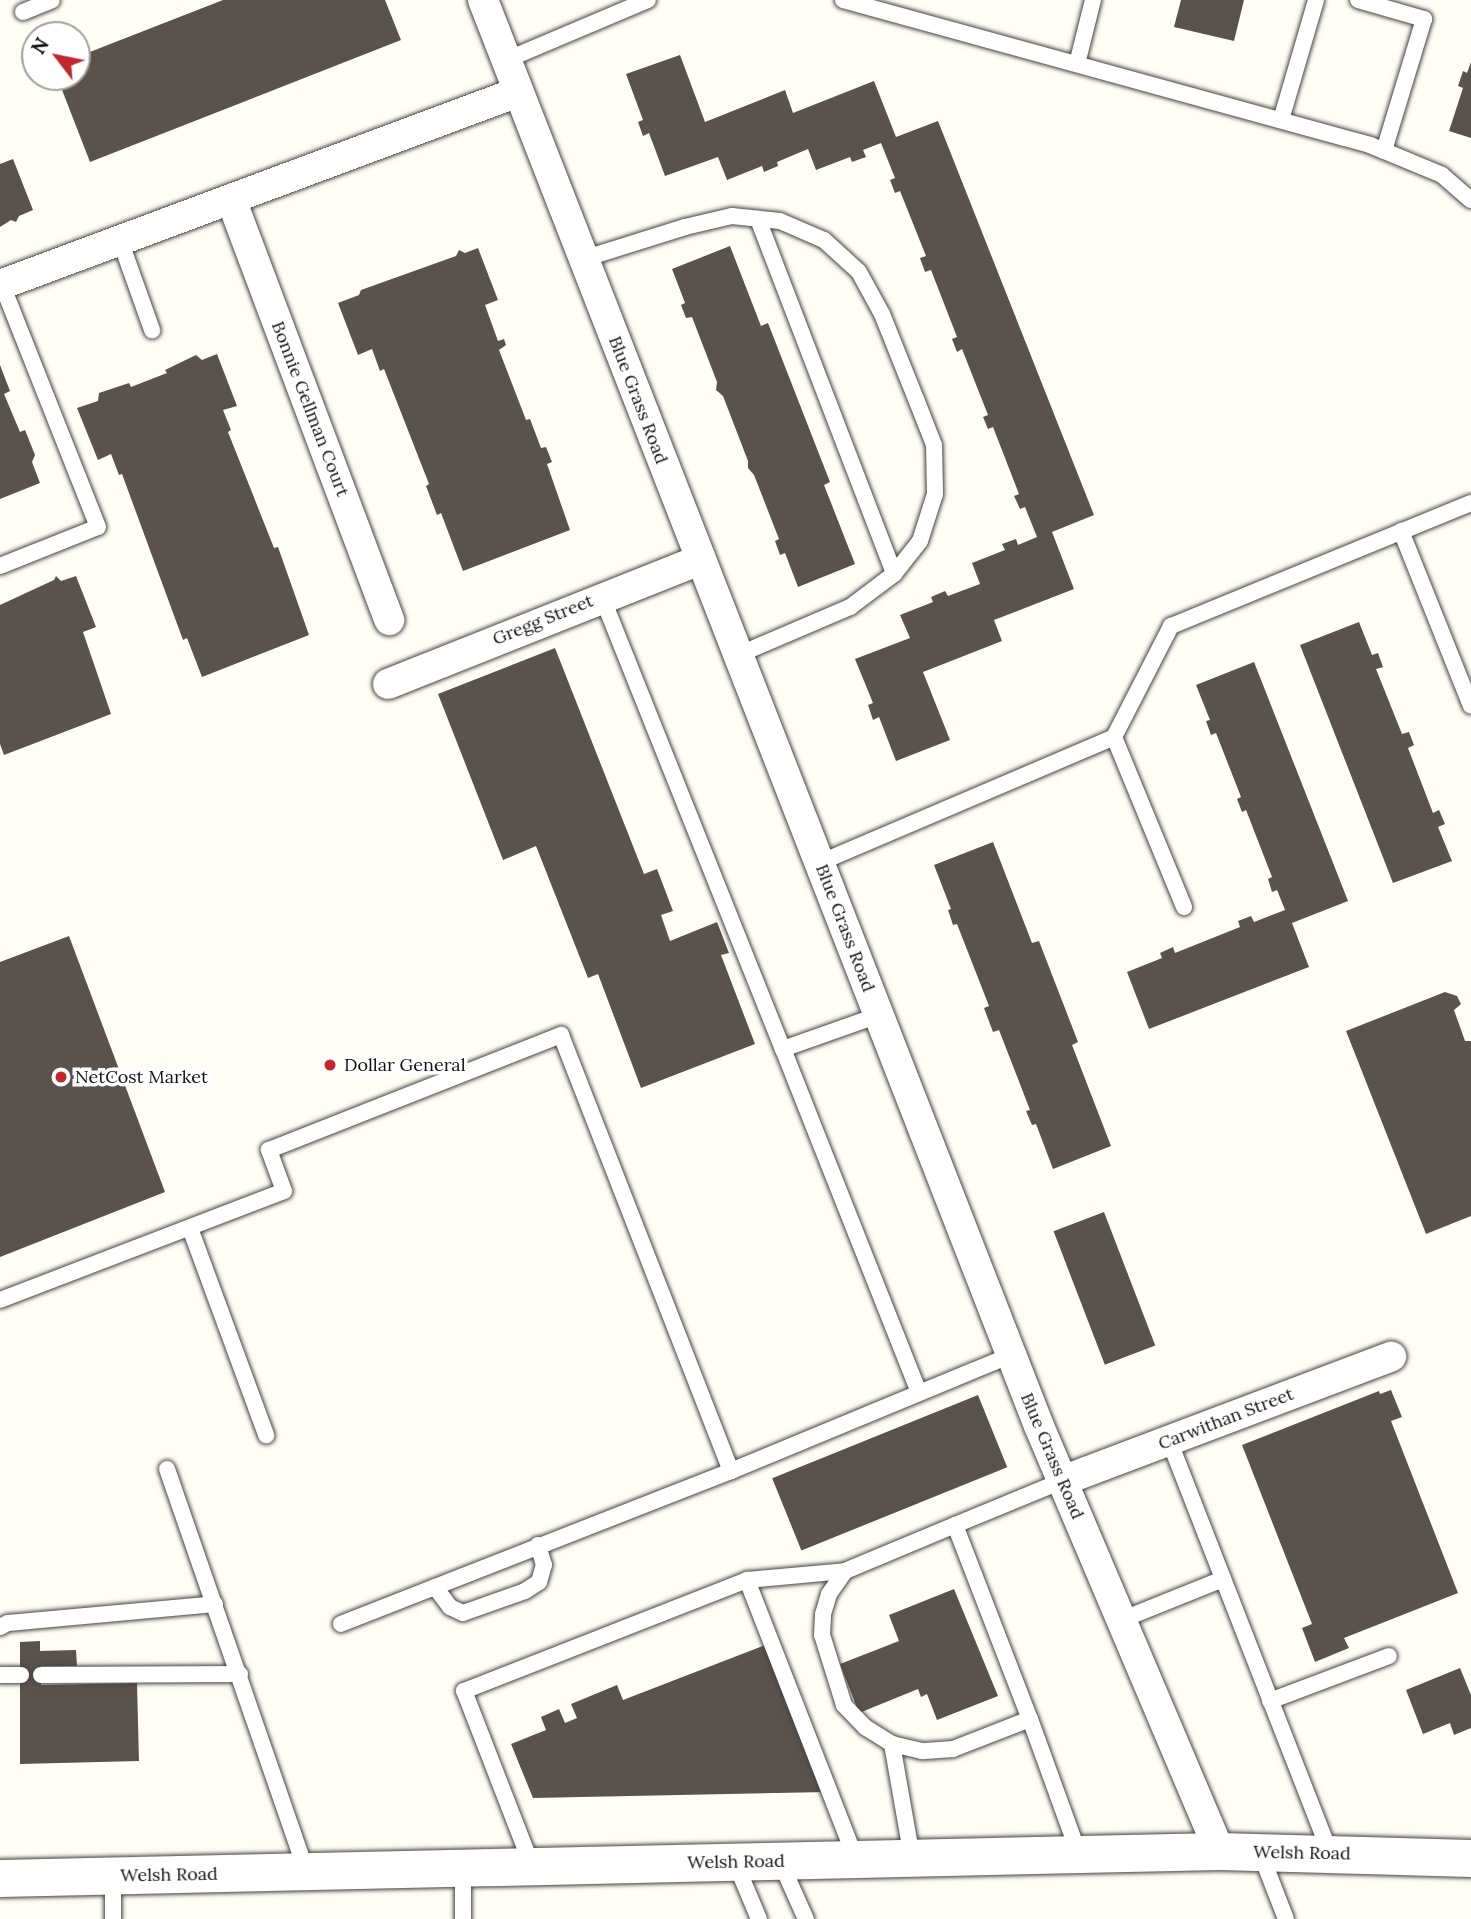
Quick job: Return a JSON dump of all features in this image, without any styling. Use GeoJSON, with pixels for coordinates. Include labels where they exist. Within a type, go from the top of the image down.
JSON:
{"type":"FeatureCollection","features":[{"type":"Feature","properties":{"kind":"street","name":"Blue Grass Road"},"geometry":{"type":"LineString","coordinates":[[483,0],[1011,1355],[1219,1851]]}},
{"type":"Feature","properties":{"kind":"street"},"geometry":{"type":"LineString","coordinates":[[1,284],[518,92]]}},
{"type":"Feature","properties":{"kind":"street","name":"Bonnie Gellman Court"},"geometry":{"type":"LineString","coordinates":[[231,199],[389,620]]}},
{"type":"Feature","properties":{"kind":"street","name":"Gregg Street"},"geometry":{"type":"LineString","coordinates":[[388,684],[700,559]]}},
{"type":"Feature","properties":{"kind":"street","name":"Carwithan Street"},"geometry":{"type":"LineString","coordinates":[[1062,1481],[1391,1357]]}},
{"type":"Feature","properties":{"kind":"street","name":"Welsh Road"},"geometry":{"type":"LineString","coordinates":[[0,1878],[1219,1851],[1471,1858]]}},
{"type":"Feature","properties":{"kind":"lane"},"geometry":{"type":"LineString","coordinates":[[23,12],[52,0]]}},
{"type":"Feature","properties":{"kind":"lane"},"geometry":{"type":"LineString","coordinates":[[506,60],[648,0]]}},
{"type":"Feature","properties":{"kind":"lane"},"geometry":{"type":"LineString","coordinates":[[1077,64],[1093,0]]}},
{"type":"Feature","properties":{"kind":"lane"},"geometry":{"type":"LineString","coordinates":[[1281,120],[1316,0]]}},
{"type":"Feature","properties":{"kind":"lane"},"geometry":{"type":"LineString","coordinates":[[1358,0],[1424,19],[1384,150]]}},
{"type":"Feature","properties":{"kind":"lane"},"geometry":{"type":"LineString","coordinates":[[854,1],[1384,150],[1442,175],[1471,200]]}},
{"type":"Feature","properties":{"kind":"lane"},"geometry":{"type":"LineString","coordinates":[[583,259],[685,227],[732,216],[780,221],[824,240],[859,272],[883,314],[934,445],[935,494],[920,541],[894,575],[850,607],[738,655]]}},
{"type":"Feature","properties":{"kind":"lane"},"geometry":{"type":"LineString","coordinates":[[758,219],[894,575]]}},
{"type":"Feature","properties":{"kind":"lane"},"geometry":{"type":"LineString","coordinates":[[120,240],[152,330]]}},
{"type":"Feature","properties":{"kind":"lane"},"geometry":{"type":"LineString","coordinates":[[0,566],[98,527],[1,284]]}},
{"type":"Feature","properties":{"kind":"lane"},"geometry":{"type":"LineString","coordinates":[[819,863],[1114,737],[1171,626],[1471,503]]}},
{"type":"Feature","properties":{"kind":"lane"},"geometry":{"type":"LineString","coordinates":[[1401,531],[1471,706]]}},
{"type":"Feature","properties":{"kind":"lane"},"geometry":{"type":"LineString","coordinates":[[602,597],[919,1392]]}},
{"type":"Feature","properties":{"kind":"lane"},"geometry":{"type":"LineString","coordinates":[[1114,737],[1185,907]]}},
{"type":"Feature","properties":{"kind":"lane"},"geometry":{"type":"LineString","coordinates":[[783,1049],[879,1015]]}},
{"type":"Feature","properties":{"kind":"lane"},"geometry":{"type":"LineString","coordinates":[[0,1300],[284,1191],[269,1150],[561,1035],[731,1471]]}},
{"type":"Feature","properties":{"kind":"lane"},"geometry":{"type":"LineString","coordinates":[[190,1228],[266,1435]]}},
{"type":"Feature","properties":{"kind":"lane"},"geometry":{"type":"LineString","coordinates":[[341,1624],[731,1471],[1011,1355]]}},
{"type":"Feature","properties":{"kind":"lane"},"geometry":{"type":"LineString","coordinates":[[1169,1440],[1330,1854]]}},
{"type":"Feature","properties":{"kind":"lane"},"geometry":{"type":"LineString","coordinates":[[167,1469],[306,1871]]}},
{"type":"Feature","properties":{"kind":"lane"},"geometry":{"type":"LineString","coordinates":[[532,1866],[464,1691],[747,1580],[845,1571],[1062,1481]]}},
{"type":"Feature","properties":{"kind":"lane"},"geometry":{"type":"LineString","coordinates":[[955,1525],[1079,1854]]}},
{"type":"Feature","properties":{"kind":"lane"},"geometry":{"type":"LineString","coordinates":[[435,1587],[450,1607],[463,1613],[525,1591],[539,1582],[544,1565],[538,1545]]}},
{"type":"Feature","properties":{"kind":"lane"},"geometry":{"type":"LineString","coordinates":[[845,1571],[829,1594],[822,1614],[822,1635],[844,1705],[866,1728],[892,1744],[922,1751],[953,1749],[1030,1719]]}},
{"type":"Feature","properties":{"kind":"lane"},"geometry":{"type":"LineString","coordinates":[[1121,1620],[1223,1579]]}},
{"type":"Feature","properties":{"kind":"lane"},"geometry":{"type":"LineString","coordinates":[[747,1580],[856,1859]]}},
{"type":"Feature","properties":{"kind":"lane"},"geometry":{"type":"LineString","coordinates":[[0,1627],[8,1623],[215,1604]]}},
{"type":"Feature","properties":{"kind":"lane"},"geometry":{"type":"LineString","coordinates":[[1270,1701],[1389,1656]]}},
{"type":"Feature","properties":{"kind":"lane"},"geometry":{"type":"LineString","coordinates":[[41,1675],[240,1674]]}},
{"type":"Feature","properties":{"kind":"lane"},"geometry":{"type":"LineString","coordinates":[[0,1675],[21,1675]]}},
{"type":"Feature","properties":{"kind":"lane"},"geometry":{"type":"LineString","coordinates":[[892,1744],[912,1858]]}},
{"type":"Feature","properties":{"kind":"lane"},"geometry":{"type":"LineString","coordinates":[[1259,1853],[1286,1919]]}},
{"type":"Feature","properties":{"kind":"lane"},"geometry":{"type":"LineString","coordinates":[[780,1861],[806,1919]]}},
{"type":"Feature","properties":{"kind":"lane"},"geometry":{"type":"LineString","coordinates":[[734,1862],[759,1919]]}},
{"type":"Feature","properties":{"kind":"lane"},"geometry":{"type":"LineString","coordinates":[[463,1868],[463,1919]]}},
{"type":"Feature","properties":{"kind":"lane"},"geometry":{"type":"LineString","coordinates":[[113,1876],[113,1919]]}},
{"type":"Feature","properties":{"kind":"building"},"geometry":{"type":"Polygon","coordinates":[[[223,0],[385,0],[401,40],[90,162],[62,91],[91,91],[91,52],[223,0]]]}},
{"type":"Feature","properties":{"kind":"building"},"geometry":{"type":"Polygon","coordinates":[[[1181,0],[1244,0],[1234,41],[1174,27],[1181,0]]]}},
{"type":"Feature","properties":{"kind":"building"},"geometry":{"type":"Polygon","coordinates":[[[680,55],[705,122],[785,90],[793,113],[874,81],[896,137],[938,121],[1094,515],[1052,532],[1074,589],[994,620],[1002,641],[923,672],[950,740],[896,761],[879,717],[873,720],[868,705],[873,703],[855,659],[910,638],[900,615],[933,602],[931,597],[945,591],[948,596],[980,584],[972,563],[1005,550],[1002,544],[1016,539],[1018,545],[1037,537],[1025,507],[1020,509],[1014,496],[1019,494],[993,427],[988,429],[983,417],[988,415],[962,349],[957,352],[952,339],[957,337],[931,270],[925,272],[920,258],[926,256],[900,191],[895,193],[890,180],[895,178],[881,143],[863,150],[866,157],[852,162],[850,157],[816,170],[808,149],[777,162],[778,166],[764,172],[762,166],[727,180],[718,157],[665,176],[649,133],[643,136],[638,122],[643,120],[626,74],[680,55]]]}},
{"type":"Feature","properties":{"kind":"building"},"geometry":{"type":"Polygon","coordinates":[[[1471,62],[1471,138],[1449,131],[1463,88],[1458,86],[1463,71],[1467,73],[1471,62]]]}},
{"type":"Feature","properties":{"kind":"building"},"geometry":{"type":"Polygon","coordinates":[[[13,159],[33,210],[19,216],[16,222],[11,220],[0,227],[0,164],[13,159]]]}},
{"type":"Feature","properties":{"kind":"building"},"geometry":{"type":"Polygon","coordinates":[[[730,246],[761,326],[768,323],[830,482],[824,485],[855,564],[798,587],[785,553],[780,555],[775,541],[779,539],[754,475],[748,468],[748,461],[723,396],[716,390],[717,382],[692,317],[686,318],[681,305],[685,303],[672,269],[730,246]]]}},
{"type":"Feature","properties":{"kind":"building"},"geometry":{"type":"Polygon","coordinates":[[[478,248],[498,300],[485,305],[498,341],[504,339],[506,345],[499,350],[526,420],[530,419],[541,448],[546,447],[552,462],[547,464],[570,530],[463,571],[441,513],[437,515],[426,486],[429,484],[384,369],[380,371],[372,349],[358,355],[338,303],[359,295],[361,290],[456,256],[459,250],[465,253],[478,248]]]}},
{"type":"Feature","properties":{"kind":"building"},"geometry":{"type":"Polygon","coordinates":[[[217,354],[237,406],[223,410],[231,430],[228,432],[274,548],[278,547],[309,635],[202,677],[187,638],[183,640],[122,474],[119,475],[111,454],[98,460],[77,408],[98,401],[99,393],[129,383],[131,387],[167,373],[165,370],[196,355],[202,360],[217,354]]]}},
{"type":"Feature","properties":{"kind":"building"},"geometry":{"type":"Polygon","coordinates":[[[0,365],[10,391],[4,394],[20,432],[25,430],[35,455],[32,462],[40,483],[0,499],[0,365]]]}},
{"type":"Feature","properties":{"kind":"building"},"geometry":{"type":"Polygon","coordinates":[[[56,576],[61,581],[76,576],[96,627],[83,632],[111,714],[4,755],[0,744],[0,605],[54,580],[56,576]]]}},
{"type":"Feature","properties":{"kind":"building"},"geometry":{"type":"Polygon","coordinates":[[[1359,622],[1372,655],[1378,653],[1383,667],[1376,669],[1402,734],[1409,732],[1414,745],[1408,748],[1433,813],[1439,810],[1445,824],[1438,827],[1452,861],[1393,883],[1300,645],[1359,622]]]}},
{"type":"Feature","properties":{"kind":"building"},"geometry":{"type":"Polygon","coordinates":[[[555,648],[644,874],[657,869],[673,911],[661,915],[670,941],[717,922],[729,953],[721,955],[755,1044],[641,1088],[598,974],[588,978],[536,846],[503,860],[438,694],[555,648]]]}},
{"type":"Feature","properties":{"kind":"building"},"geometry":{"type":"Polygon","coordinates":[[[1254,662],[1348,901],[1292,923],[1309,967],[1149,1029],[1127,972],[1162,958],[1160,953],[1173,947],[1175,953],[1240,927],[1238,921],[1251,916],[1254,922],[1285,910],[1277,890],[1272,892],[1268,879],[1272,877],[1246,810],[1242,812],[1237,799],[1241,797],[1216,733],[1211,735],[1206,721],[1210,720],[1196,685],[1254,662]]]}},
{"type":"Feature","properties":{"kind":"building"},"geometry":{"type":"Polygon","coordinates":[[[993,842],[1032,943],[1039,941],[1078,1042],[1072,1045],[1111,1146],[1053,1169],[1036,1124],[1032,1125],[1026,1111],[1030,1110],[999,1030],[993,1032],[984,1008],[989,1006],[957,924],[953,925],[948,910],[951,909],[934,865],[993,842]]]}},
{"type":"Feature","properties":{"kind":"building","name":"NetCost Market"},"geometry":{"type":"Polygon","coordinates":[[[69,936],[165,1192],[0,1257],[0,962],[69,936]]]}},
{"type":"Feature","properties":{"kind":"building"},"geometry":{"type":"Polygon","coordinates":[[[1445,992],[1457,996],[1461,1004],[1454,1010],[1465,1041],[1471,1041],[1471,1216],[1426,1234],[1346,1031],[1445,992]]]}},
{"type":"Feature","properties":{"kind":"building"},"geometry":{"type":"Polygon","coordinates":[[[1104,1212],[1155,1346],[1105,1365],[1054,1231],[1104,1212]]]}},
{"type":"Feature","properties":{"kind":"building"},"geometry":{"type":"Polygon","coordinates":[[[1391,1390],[1402,1417],[1391,1421],[1458,1593],[1344,1638],[1349,1648],[1315,1662],[1302,1628],[1312,1624],[1242,1445],[1379,1391],[1380,1394],[1391,1390]]]}},
{"type":"Feature","properties":{"kind":"building"},"geometry":{"type":"Polygon","coordinates":[[[978,1395],[1007,1467],[801,1550],[772,1478],[978,1395]]]}},
{"type":"Feature","properties":{"kind":"building"},"geometry":{"type":"Polygon","coordinates":[[[954,1589],[998,1696],[937,1720],[927,1694],[921,1697],[918,1689],[859,1713],[840,1664],[899,1641],[889,1615],[954,1589]]]}},
{"type":"Feature","properties":{"kind":"building"},"geometry":{"type":"Polygon","coordinates":[[[40,1641],[40,1651],[76,1650],[77,1666],[41,1666],[41,1685],[137,1683],[139,1761],[20,1764],[20,1642],[40,1641]]]}},
{"type":"Feature","properties":{"kind":"building"},"geometry":{"type":"Polygon","coordinates":[[[768,1644],[827,1792],[533,1798],[511,1744],[546,1730],[541,1717],[559,1709],[565,1723],[577,1718],[571,1704],[617,1685],[623,1700],[768,1644]]]}},
{"type":"Feature","properties":{"kind":"building"},"geometry":{"type":"Polygon","coordinates":[[[1460,1668],[1471,1695],[1471,1728],[1454,1735],[1450,1723],[1423,1734],[1406,1690],[1460,1668]]]}},
{"type":"Feature","properties":{"kind":"place","name":"Dollar General"},"geometry":{"type":"Point","coordinates":[330,1065]}},
{"type":"Feature","properties":{"kind":"place","name":"NetCost Market"},"geometry":{"type":"Point","coordinates":[61,1077]}}]}
